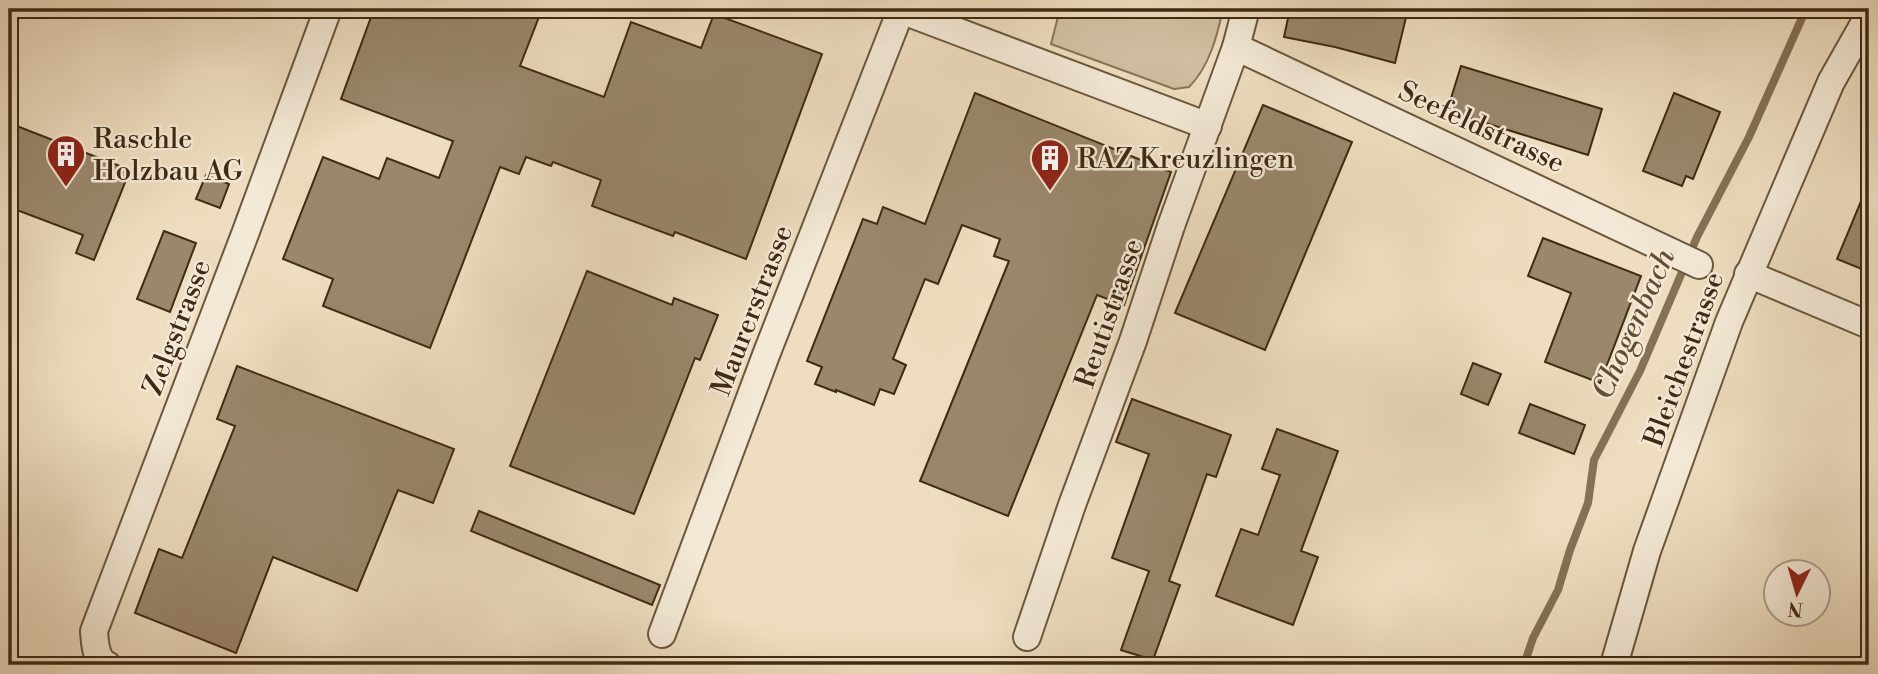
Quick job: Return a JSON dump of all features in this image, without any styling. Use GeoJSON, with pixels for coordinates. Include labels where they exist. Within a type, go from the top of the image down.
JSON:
{"type":"FeatureCollection","features":[{"type":"Feature","properties":{"kind":"street","name":"Zelgstrasse"},"geometry":{"type":"LineString","coordinates":[[107,665],[95,649],[94,631],[328,9]]}},
{"type":"Feature","properties":{"kind":"street"},"geometry":{"type":"LineString","coordinates":[[899,9],[1208,126]]}},
{"type":"Feature","properties":{"kind":"street","name":"Maurerstrasse"},"geometry":{"type":"LineString","coordinates":[[662,634],[899,9]]}},
{"type":"Feature","properties":{"kind":"street","name":"Reutistrasse"},"geometry":{"type":"LineString","coordinates":[[1027,637],[1236,47],[1246,9]]}},
{"type":"Feature","properties":{"kind":"street","name":"Bleichestrasse"},"geometry":{"type":"LineString","coordinates":[[1831,82],[1853,9]]}},
{"type":"Feature","properties":{"kind":"street","name":"Bleichestrasse"},"geometry":{"type":"LineString","coordinates":[[1614,665],[1647,551],[1748,274],[1831,82],[1869,15]]}},
{"type":"Feature","properties":{"kind":"street","name":"Seefeldstrasse"},"geometry":{"type":"LineString","coordinates":[[1236,47],[1687,260]]}},
{"type":"Feature","properties":{"kind":"street"},"geometry":{"type":"LineString","coordinates":[[1748,274],[1869,325]]}},
{"type":"Feature","properties":{"kind":"shaded area"},"geometry":{"type":"Polygon","coordinates":[[[1060,9],[1223,9],[1215,41],[1202,70],[1189,87],[1174,89],[1051,44],[1060,9]]]}},
{"type":"Feature","properties":{"kind":"building"},"geometry":{"type":"Polygon","coordinates":[[[374,9],[542,9],[520,66],[604,97],[631,22],[701,48],[714,14],[822,54],[746,259],[675,232],[673,236],[592,206],[601,180],[553,162],[551,166],[526,157],[519,174],[500,167],[430,348],[323,306],[333,279],[283,259],[323,157],[379,179],[387,158],[439,178],[453,141],[341,99],[374,9]]]}},
{"type":"Feature","properties":{"kind":"building"},"geometry":{"type":"Polygon","coordinates":[[[1290,9],[1408,9],[1395,63],[1284,37],[1290,9]]]}},
{"type":"Feature","properties":{"kind":"building"},"geometry":{"type":"Polygon","coordinates":[[[1461,66],[1602,109],[1588,155],[1447,111],[1461,66]]]}},
{"type":"Feature","properties":{"kind":"building"},"geometry":{"type":"Polygon","coordinates":[[[975,93],[1171,172],[1124,305],[1097,295],[1008,516],[920,481],[1009,261],[994,256],[1000,239],[962,225],[938,284],[925,279],[893,359],[906,365],[894,394],[880,389],[874,405],[836,392],[815,384],[822,367],[807,361],[863,219],[877,224],[883,207],[925,224],[975,93]]]}},
{"type":"Feature","properties":{"kind":"building"},"geometry":{"type":"Polygon","coordinates":[[[1674,93],[1720,112],[1693,179],[1686,176],[1682,186],[1643,171],[1674,93]]]}},
{"type":"Feature","properties":{"kind":"building"},"geometry":{"type":"Polygon","coordinates":[[[1263,105],[1352,142],[1265,350],[1175,313],[1263,105]]]}},
{"type":"Feature","properties":{"kind":"building","name":"Raschle Holzbau AG"},"geometry":{"type":"Polygon","coordinates":[[[9,123],[130,170],[94,260],[76,253],[83,235],[9,207],[9,123]]]}},
{"type":"Feature","properties":{"kind":"building"},"geometry":{"type":"Polygon","coordinates":[[[206,175],[229,184],[220,208],[196,199],[206,175]]]}},
{"type":"Feature","properties":{"kind":"building"},"geometry":{"type":"Polygon","coordinates":[[[1869,182],[1869,272],[1837,259],[1869,182]]]}},
{"type":"Feature","properties":{"kind":"building"},"geometry":{"type":"Polygon","coordinates":[[[164,231],[196,243],[170,312],[137,299],[164,231]]]}},
{"type":"Feature","properties":{"kind":"building"},"geometry":{"type":"Polygon","coordinates":[[[1543,238],[1641,276],[1600,383],[1545,362],[1571,293],[1528,276],[1543,238]]]}},
{"type":"Feature","properties":{"kind":"building"},"geometry":{"type":"Polygon","coordinates":[[[587,271],[672,305],[674,298],[718,315],[700,360],[695,358],[634,514],[510,466],[587,271]]]}},
{"type":"Feature","properties":{"kind":"building"},"geometry":{"type":"Polygon","coordinates":[[[1473,363],[1501,374],[1488,405],[1461,394],[1473,363]]]}},
{"type":"Feature","properties":{"kind":"building"},"geometry":{"type":"Polygon","coordinates":[[[237,366],[454,449],[433,503],[398,490],[357,591],[273,557],[236,653],[135,613],[159,549],[182,558],[235,426],[217,419],[237,366]]]}},
{"type":"Feature","properties":{"kind":"building"},"geometry":{"type":"Polygon","coordinates":[[[1132,399],[1231,435],[1216,477],[1207,474],[1169,581],[1180,585],[1153,660],[1121,650],[1149,571],[1112,558],[1149,454],[1116,442],[1132,399]]]}},
{"type":"Feature","properties":{"kind":"building"},"geometry":{"type":"Polygon","coordinates":[[[1530,404],[1585,425],[1574,454],[1519,433],[1530,404]]]}},
{"type":"Feature","properties":{"kind":"building"},"geometry":{"type":"Polygon","coordinates":[[[1277,429],[1338,451],[1301,551],[1318,557],[1293,625],[1216,596],[1241,529],[1258,535],[1280,475],[1262,469],[1277,429]]]}},
{"type":"Feature","properties":{"kind":"building"},"geometry":{"type":"Polygon","coordinates":[[[479,511],[660,585],[652,605],[471,531],[479,511]]]}},
{"type":"Feature","properties":{"kind":"waterway","name":"Chogenbach"},"geometry":{"type":"LineString","coordinates":[[1524,665],[1533,638],[1558,590],[1588,503],[1594,460],[1640,371],[1697,237],[1749,137],[1806,9]]}},
{"type":"Feature","properties":{"kind":"place","name":"Raschle Holzbau AG"},"geometry":{"type":"Point","coordinates":[66,188]}},
{"type":"Feature","properties":{"kind":"place","name":"RAZ Kreuzlingen"},"geometry":{"type":"Point","coordinates":[1050,192]}}]}
